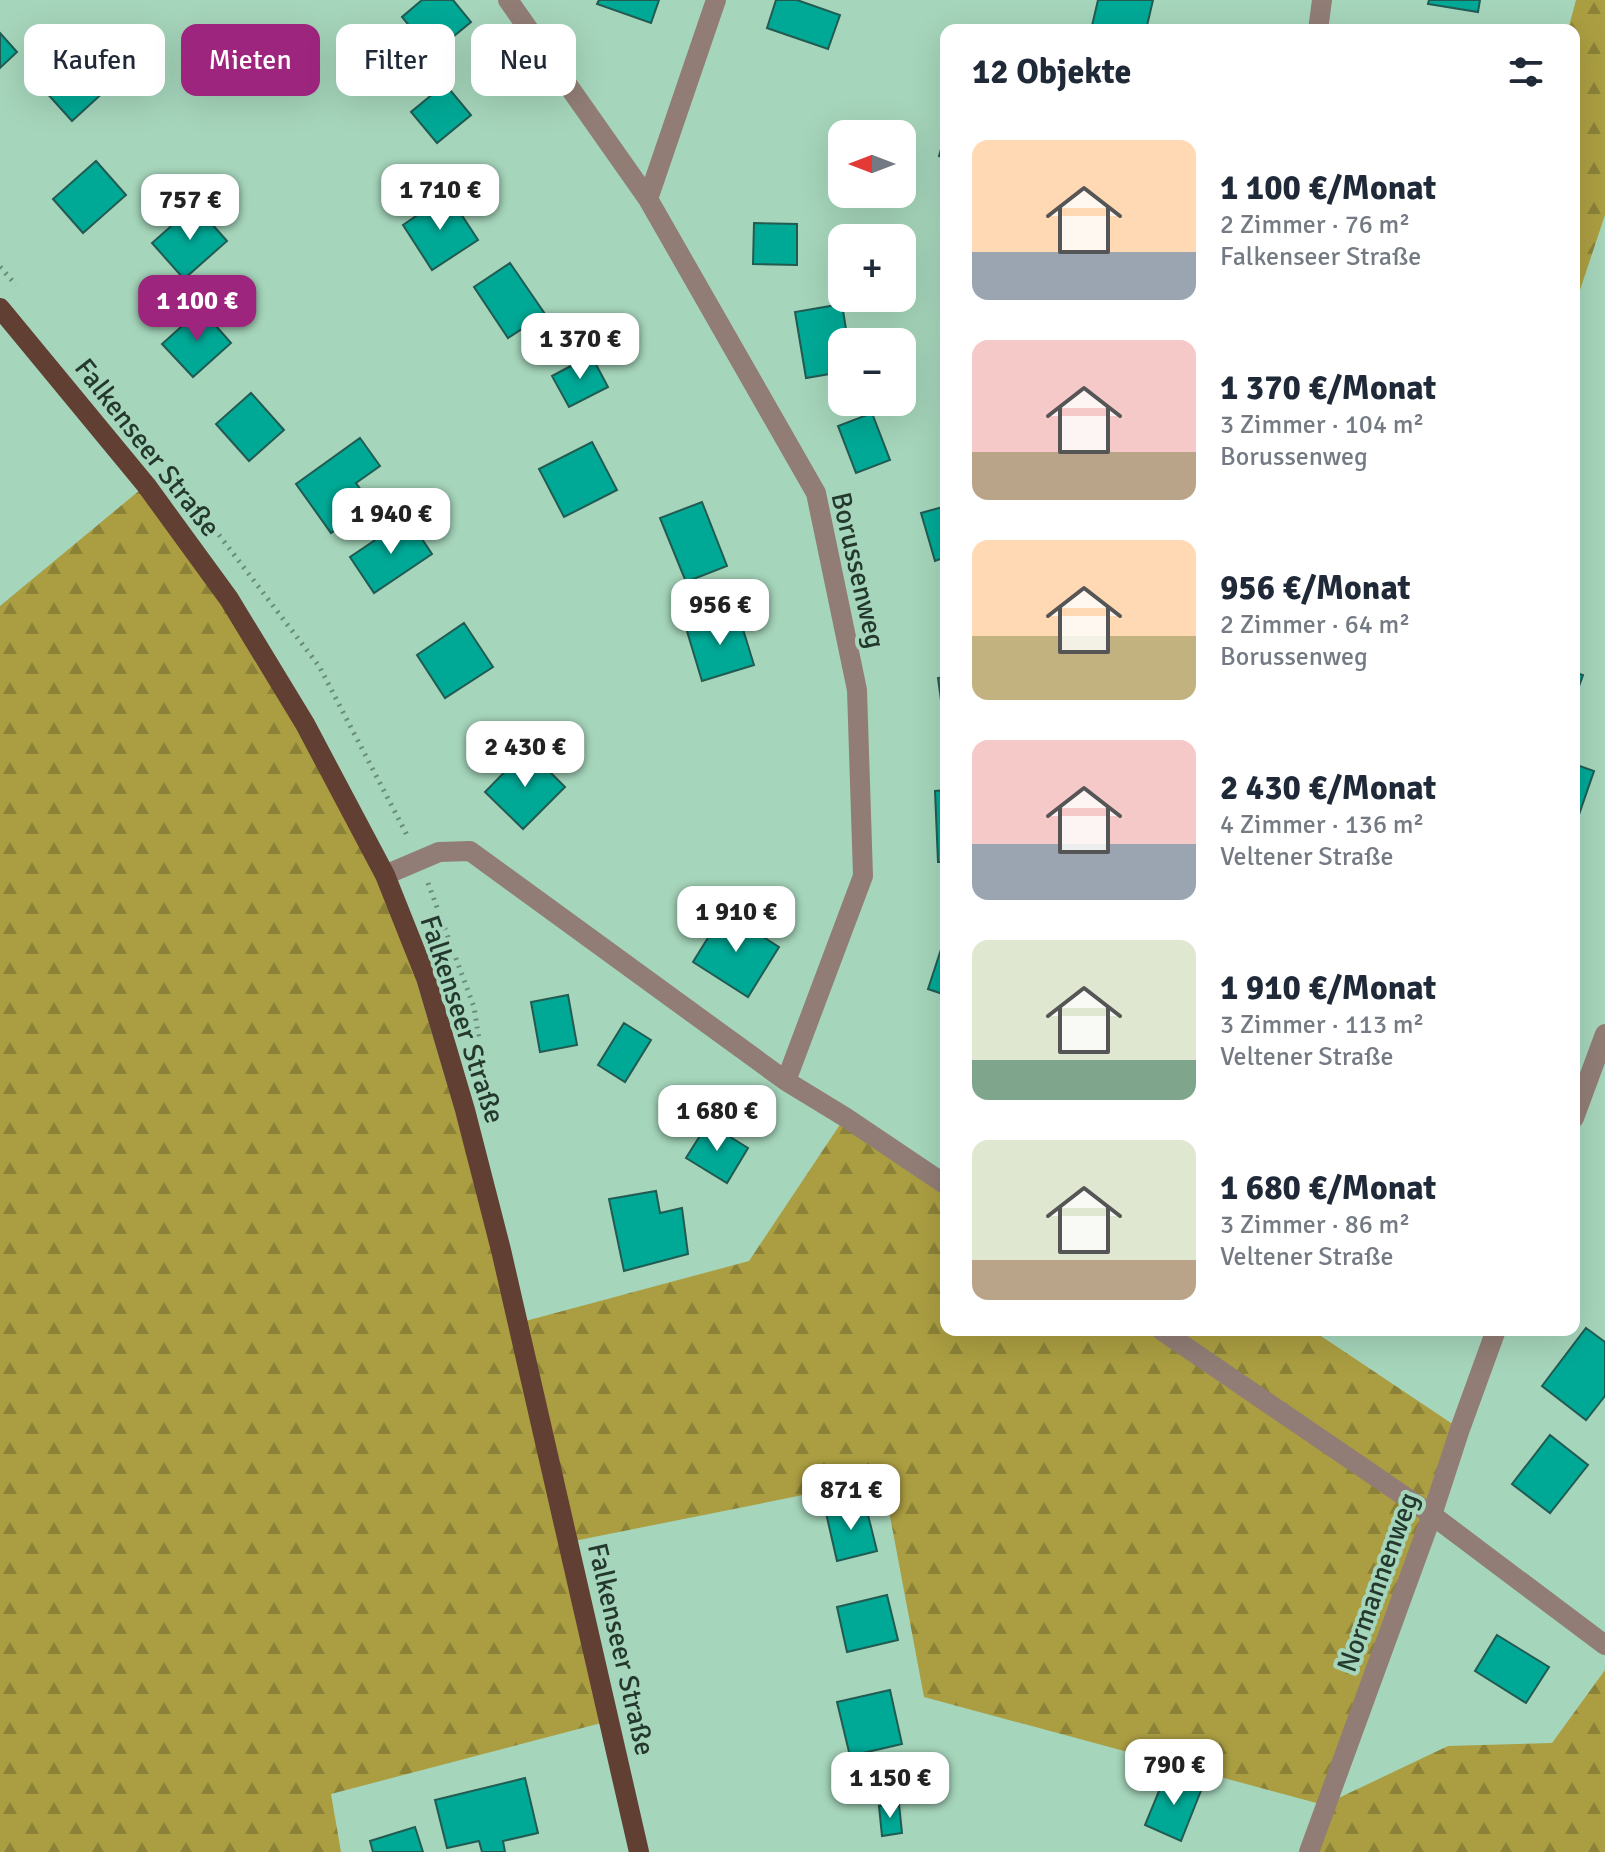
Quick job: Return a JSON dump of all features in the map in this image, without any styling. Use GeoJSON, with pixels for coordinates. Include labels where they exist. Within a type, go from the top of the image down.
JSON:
{"type":"FeatureCollection","features":[{"type":"Feature","properties":{"kind":"main road","name":"Falkenseer Straße"},"geometry":{"type":"LineString","coordinates":[[0,308],[146,485],[229,599],[305,724],[385,875],[426,978],[460,1091],[639,1852]]}},
{"type":"Feature","properties":{"kind":"street","name":"Borussenweg"},"geometry":{"type":"LineString","coordinates":[[508,0],[648,199],[816,493],[857,690],[863,876],[786,1081]]}},
{"type":"Feature","properties":{"kind":"street"},"geometry":{"type":"LineString","coordinates":[[648,199],[716,0]]}},
{"type":"Feature","properties":{"kind":"street"},"geometry":{"type":"LineString","coordinates":[[1319,24],[1322,0]]}},
{"type":"Feature","properties":{"kind":"street"},"geometry":{"type":"LineString","coordinates":[[385,875],[439,852],[470,851],[786,1081],[940,1181]]}},
{"type":"Feature","properties":{"kind":"street"},"geometry":{"type":"LineString","coordinates":[[1580,1102],[1605,1034]]}},
{"type":"Feature","properties":{"kind":"street"},"geometry":{"type":"LineString","coordinates":[[1170,1336],[1432,1515],[1605,1645]]}},
{"type":"Feature","properties":{"kind":"street","name":"Normannenweg"},"geometry":{"type":"LineString","coordinates":[[1309,1852],[1494,1336]]}},
{"type":"Feature","properties":{"kind":"green space"},"geometry":{"type":"Polygon","coordinates":[[[1576,0],[1605,0],[1605,215],[1580,290],[1580,24],[1570,24],[1576,0]]]}},
{"type":"Feature","properties":{"kind":"green space"},"geometry":{"type":"Polygon","coordinates":[[[146,485],[229,599],[385,875],[518,1323],[749,1261],[845,1117],[940,1181],[940,1336],[1321,1336],[1460,1429],[1326,1804],[1448,1746],[1552,1743],[1605,1670],[1605,1852],[1307,1852],[1324,1805],[924,1697],[883,1479],[569,1542],[605,1722],[331,1794],[341,1852],[0,1852],[0,606],[146,485]]]}},
{"type":"Feature","properties":{"kind":"building"},"geometry":{"type":"Polygon","coordinates":[[[422,0],[453,0],[471,22],[455,35],[455,24],[408,24],[402,17],[422,0]]]}},
{"type":"Feature","properties":{"kind":"building"},"geometry":{"type":"Polygon","coordinates":[[[599,0],[659,0],[651,23],[597,4],[599,0]]]}},
{"type":"Feature","properties":{"kind":"building"},"geometry":{"type":"Polygon","coordinates":[[[776,0],[797,0],[840,15],[828,49],[767,28],[776,0]]]}},
{"type":"Feature","properties":{"kind":"building"},"geometry":{"type":"Polygon","coordinates":[[[1098,0],[1153,0],[1147,24],[1092,24],[1098,0]]]}},
{"type":"Feature","properties":{"kind":"building"},"geometry":{"type":"Polygon","coordinates":[[[1429,0],[1480,0],[1478,12],[1428,4],[1429,0]]]}},
{"type":"Feature","properties":{"kind":"building"},"geometry":{"type":"Polygon","coordinates":[[[0,33],[17,52],[0,68],[0,33]]]}},
{"type":"Feature","properties":{"kind":"building"},"geometry":{"type":"Polygon","coordinates":[[[50,96],[99,96],[72,121],[50,96]]]}},
{"type":"Feature","properties":{"kind":"building"},"geometry":{"type":"Polygon","coordinates":[[[430,96],[455,96],[471,115],[437,143],[411,112],[430,96]]]}},
{"type":"Feature","properties":{"kind":"building"},"geometry":{"type":"Polygon","coordinates":[[[96,161],[126,195],[83,233],[53,199],[96,161]]]}},
{"type":"Feature","properties":{"kind":"building"},"geometry":{"type":"Polygon","coordinates":[[[448,194],[478,240],[432,270],[403,225],[448,194]]]}},
{"type":"Feature","properties":{"kind":"building"},"geometry":{"type":"Polygon","coordinates":[[[195,205],[227,241],[184,279],[152,243],[195,205]]]}},
{"type":"Feature","properties":{"kind":"building"},"geometry":{"type":"Polygon","coordinates":[[[754,223],[797,224],[797,265],[753,264],[754,223]]]}},
{"type":"Feature","properties":{"kind":"building"},"geometry":{"type":"Polygon","coordinates":[[[510,263],[545,314],[508,338],[474,287],[510,263]]]}},
{"type":"Feature","properties":{"kind":"building"},"geometry":{"type":"Polygon","coordinates":[[[828,306],[828,312],[843,312],[846,328],[828,328],[828,374],[806,378],[795,312],[828,306]]]}},
{"type":"Feature","properties":{"kind":"building"},"geometry":{"type":"Polygon","coordinates":[[[201,309],[231,343],[193,377],[162,344],[201,309]]]}},
{"type":"Feature","properties":{"kind":"building"},"geometry":{"type":"Polygon","coordinates":[[[591,355],[608,387],[569,407],[552,376],[591,355]]]}},
{"type":"Feature","properties":{"kind":"building"},"geometry":{"type":"Polygon","coordinates":[[[251,393],[284,430],[249,461],[216,424],[251,393]]]}},
{"type":"Feature","properties":{"kind":"building"},"geometry":{"type":"Polygon","coordinates":[[[864,416],[873,416],[890,460],[856,473],[838,426],[864,416]]]}},
{"type":"Feature","properties":{"kind":"building"},"geometry":{"type":"Polygon","coordinates":[[[360,438],[380,466],[356,483],[371,504],[331,533],[296,484],[360,438]]]}},
{"type":"Feature","properties":{"kind":"building"},"geometry":{"type":"Polygon","coordinates":[[[592,442],[617,490],[564,517],[539,469],[592,442]]]}},
{"type":"Feature","properties":{"kind":"building"},"geometry":{"type":"Polygon","coordinates":[[[702,502],[727,566],[686,582],[660,518],[702,502]]]}},
{"type":"Feature","properties":{"kind":"building"},"geometry":{"type":"Polygon","coordinates":[[[940,508],[940,559],[935,561],[921,513],[940,508]]]}},
{"type":"Feature","properties":{"kind":"building"},"geometry":{"type":"Polygon","coordinates":[[[408,518],[432,554],[374,593],[350,557],[408,518]]]}},
{"type":"Feature","properties":{"kind":"building"},"geometry":{"type":"Polygon","coordinates":[[[738,613],[754,665],[702,681],[686,628],[738,613]]]}},
{"type":"Feature","properties":{"kind":"building"},"geometry":{"type":"Polygon","coordinates":[[[464,623],[493,667],[445,698],[417,655],[464,623]]]}},
{"type":"Feature","properties":{"kind":"building"},"geometry":{"type":"Polygon","coordinates":[[[527,749],[565,787],[523,829],[485,792],[527,749]]]}},
{"type":"Feature","properties":{"kind":"building"},"geometry":{"type":"Polygon","coordinates":[[[1580,766],[1594,771],[1580,812],[1580,766]]]}},
{"type":"Feature","properties":{"kind":"building"},"geometry":{"type":"Polygon","coordinates":[[[935,791],[940,791],[940,862],[938,862],[935,791]]]}},
{"type":"Feature","properties":{"kind":"building"},"geometry":{"type":"Polygon","coordinates":[[[724,912],[779,947],[748,997],[693,962],[724,912]]]}},
{"type":"Feature","properties":{"kind":"building"},"geometry":{"type":"Polygon","coordinates":[[[940,952],[940,993],[928,989],[940,952]]]}},
{"type":"Feature","properties":{"kind":"building"},"geometry":{"type":"Polygon","coordinates":[[[568,995],[577,1045],[540,1052],[531,1002],[568,995]]]}},
{"type":"Feature","properties":{"kind":"building"},"geometry":{"type":"Polygon","coordinates":[[[624,1023],[651,1040],[625,1082],[598,1065],[624,1023]]]}},
{"type":"Feature","properties":{"kind":"building"},"geometry":{"type":"Polygon","coordinates":[[[708,1123],[748,1148],[727,1183],[686,1158],[708,1123]]]}},
{"type":"Feature","properties":{"kind":"building"},"geometry":{"type":"Polygon","coordinates":[[[656,1191],[660,1213],[682,1208],[688,1254],[624,1271],[609,1199],[656,1191]]]}},
{"type":"Feature","properties":{"kind":"building"},"geometry":{"type":"Polygon","coordinates":[[[1586,1328],[1605,1342],[1605,1396],[1586,1420],[1542,1386],[1586,1328]]]}},
{"type":"Feature","properties":{"kind":"building"},"geometry":{"type":"Polygon","coordinates":[[[1550,1435],[1588,1465],[1550,1513],[1512,1484],[1550,1435]]]}},
{"type":"Feature","properties":{"kind":"building"},"geometry":{"type":"Polygon","coordinates":[[[865,1503],[877,1551],[837,1561],[826,1513],[865,1503]]]}},
{"type":"Feature","properties":{"kind":"building"},"geometry":{"type":"Polygon","coordinates":[[[887,1595],[898,1640],[847,1652],[837,1607],[887,1595]]]}},
{"type":"Feature","properties":{"kind":"building"},"geometry":{"type":"Polygon","coordinates":[[[1497,1635],[1549,1667],[1526,1703],[1475,1671],[1497,1635]]]}},
{"type":"Feature","properties":{"kind":"building"},"geometry":{"type":"Polygon","coordinates":[[[890,1690],[902,1744],[850,1756],[837,1702],[890,1690]]]}},
{"type":"Feature","properties":{"kind":"building"},"geometry":{"type":"Polygon","coordinates":[[[1166,1774],[1202,1788],[1181,1841],[1145,1825],[1166,1774]]]}},
{"type":"Feature","properties":{"kind":"building"},"geometry":{"type":"Polygon","coordinates":[[[525,1778],[538,1833],[503,1841],[505,1852],[482,1852],[479,1841],[447,1848],[435,1800],[525,1778]]]}},
{"type":"Feature","properties":{"kind":"building"},"geometry":{"type":"Polygon","coordinates":[[[899,1804],[902,1833],[882,1836],[879,1806],[899,1804]]]}},
{"type":"Feature","properties":{"kind":"building"},"geometry":{"type":"Polygon","coordinates":[[[415,1827],[423,1852],[373,1852],[370,1841],[415,1827]]]}}]}
